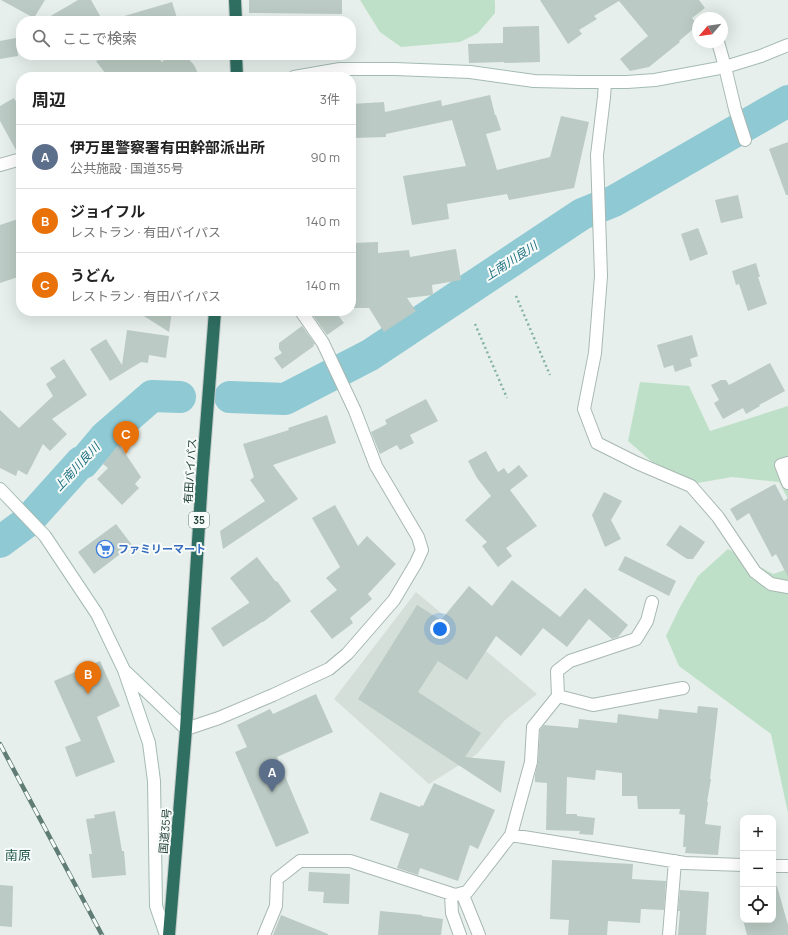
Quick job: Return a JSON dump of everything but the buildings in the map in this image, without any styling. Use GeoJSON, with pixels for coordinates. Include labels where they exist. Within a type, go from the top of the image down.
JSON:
{"type":"FeatureCollection","features":[{"type":"Feature","properties":{"kind":"highway"},"geometry":{"type":"LineString","coordinates":[[235,0],[236,16]]}},
{"type":"Feature","properties":{"kind":"highway"},"geometry":{"type":"LineString","coordinates":[[236,60],[237,72]]}},
{"type":"Feature","properties":{"kind":"highway","name":"有田バイパス"},"geometry":{"type":"LineString","coordinates":[[186,729],[202,480],[216,316]]}},
{"type":"Feature","properties":{"kind":"highway","name":"国道35号"},"geometry":{"type":"LineString","coordinates":[[169,935],[186,729]]}},
{"type":"Feature","properties":{"kind":"street"},"geometry":{"type":"LineString","coordinates":[[323,72],[340,69],[395,69],[470,72],[534,81],[604,82],[655,80],[725,67],[761,56],[788,44]]}},
{"type":"Feature","properties":{"kind":"street"},"geometry":{"type":"LineString","coordinates":[[720,48],[735,110],[745,140]]}},
{"type":"Feature","properties":{"kind":"street"},"geometry":{"type":"LineString","coordinates":[[604,82],[604,97],[596,155],[601,276],[595,353],[584,409],[597,443],[637,463],[691,486],[718,518],[755,572],[771,584],[788,587]]}},
{"type":"Feature","properties":{"kind":"street"},"geometry":{"type":"LineString","coordinates":[[0,165],[16,160]]}},
{"type":"Feature","properties":{"kind":"street"},"geometry":{"type":"LineString","coordinates":[[124,670],[186,729],[219,718],[330,669],[347,654],[394,600],[416,563],[422,550],[418,537],[376,466],[355,411],[323,343],[304,316]]}},
{"type":"Feature","properties":{"kind":"street"},"geometry":{"type":"LineString","coordinates":[[788,463],[781,465],[788,483]]}},
{"type":"Feature","properties":{"kind":"street"},"geometry":{"type":"LineString","coordinates":[[2,491],[45,536],[97,614],[124,670],[149,743],[154,781],[156,906],[166,935]]}},
{"type":"Feature","properties":{"kind":"street"},"geometry":{"type":"LineString","coordinates":[[264,935],[276,906],[277,879],[300,861],[350,861],[457,894],[467,892],[511,835],[530,762],[533,727],[558,696],[557,671],[570,661],[636,639],[647,620],[652,602]]}},
{"type":"Feature","properties":{"kind":"street"},"geometry":{"type":"LineString","coordinates":[[558,696],[593,706],[683,688]]}},
{"type":"Feature","properties":{"kind":"street"},"geometry":{"type":"LineString","coordinates":[[511,835],[685,863],[740,865]]}},
{"type":"Feature","properties":{"kind":"street"},"geometry":{"type":"LineString","coordinates":[[669,935],[675,861]]}},
{"type":"Feature","properties":{"kind":"street"},"geometry":{"type":"LineString","coordinates":[[776,866],[788,866]]}},
{"type":"Feature","properties":{"kind":"street"},"geometry":{"type":"LineString","coordinates":[[457,894],[452,913],[460,935]]}},
{"type":"Feature","properties":{"kind":"street"},"geometry":{"type":"LineString","coordinates":[[457,894],[479,935]]}},
{"type":"Feature","properties":{"kind":"path"},"geometry":{"type":"LineString","coordinates":[[516,296],[550,376]]}},
{"type":"Feature","properties":{"kind":"path"},"geometry":{"type":"LineString","coordinates":[[475,324],[507,398]]}},
{"type":"Feature","properties":{"kind":"shaded area"},"geometry":{"type":"Polygon","coordinates":[[[416,592],[537,694],[505,720],[477,754],[429,784],[334,699],[416,592]]]}},
{"type":"Feature","properties":{"kind":"green space"},"geometry":{"type":"Polygon","coordinates":[[[360,0],[494,0],[495,13],[478,33],[460,42],[401,47],[380,32],[360,0]]]}},
{"type":"Feature","properties":{"kind":"green space"},"geometry":{"type":"Polygon","coordinates":[[[640,382],[689,386],[710,431],[788,406],[788,499],[779,482],[732,477],[680,486],[628,441],[640,382]]]}},
{"type":"Feature","properties":{"kind":"green space"},"geometry":{"type":"Polygon","coordinates":[[[728,549],[773,574],[788,569],[788,813],[771,734],[679,666],[666,636],[680,607],[698,576],[728,549]]]}},
{"type":"Feature","properties":{"kind":"waterway","name":"上南川良川"},"geometry":{"type":"LineString","coordinates":[[230,397],[285,399],[370,355],[582,214],[614,201],[788,101]]}},
{"type":"Feature","properties":{"kind":"waterway","name":"上南川良川"},"geometry":{"type":"LineString","coordinates":[[0,542],[27,522],[81,462],[83,463],[105,437],[152,396],[180,397]]}},
{"type":"Feature","properties":{"kind":"railway"},"geometry":{"type":"LineString","coordinates":[[0,744],[102,935]]}},
{"type":"Feature","properties":{"kind":"place","name":"うどん"},"geometry":{"type":"Point","coordinates":[126,454]}},
{"type":"Feature","properties":{"kind":"place","name":"ファミリーマート"},"geometry":{"type":"Point","coordinates":[105,549]}},
{"type":"Feature","properties":{"kind":"place","name":"ジョイフル"},"geometry":{"type":"Point","coordinates":[88,694]}},
{"type":"Feature","properties":{"kind":"place","name":"伊万里警察署有田幹部派出所"},"geometry":{"type":"Point","coordinates":[272,792]}},
{"type":"Feature","properties":{"kind":"district","name":"南原"},"geometry":{"type":"Point","coordinates":[18,855]}}]}
